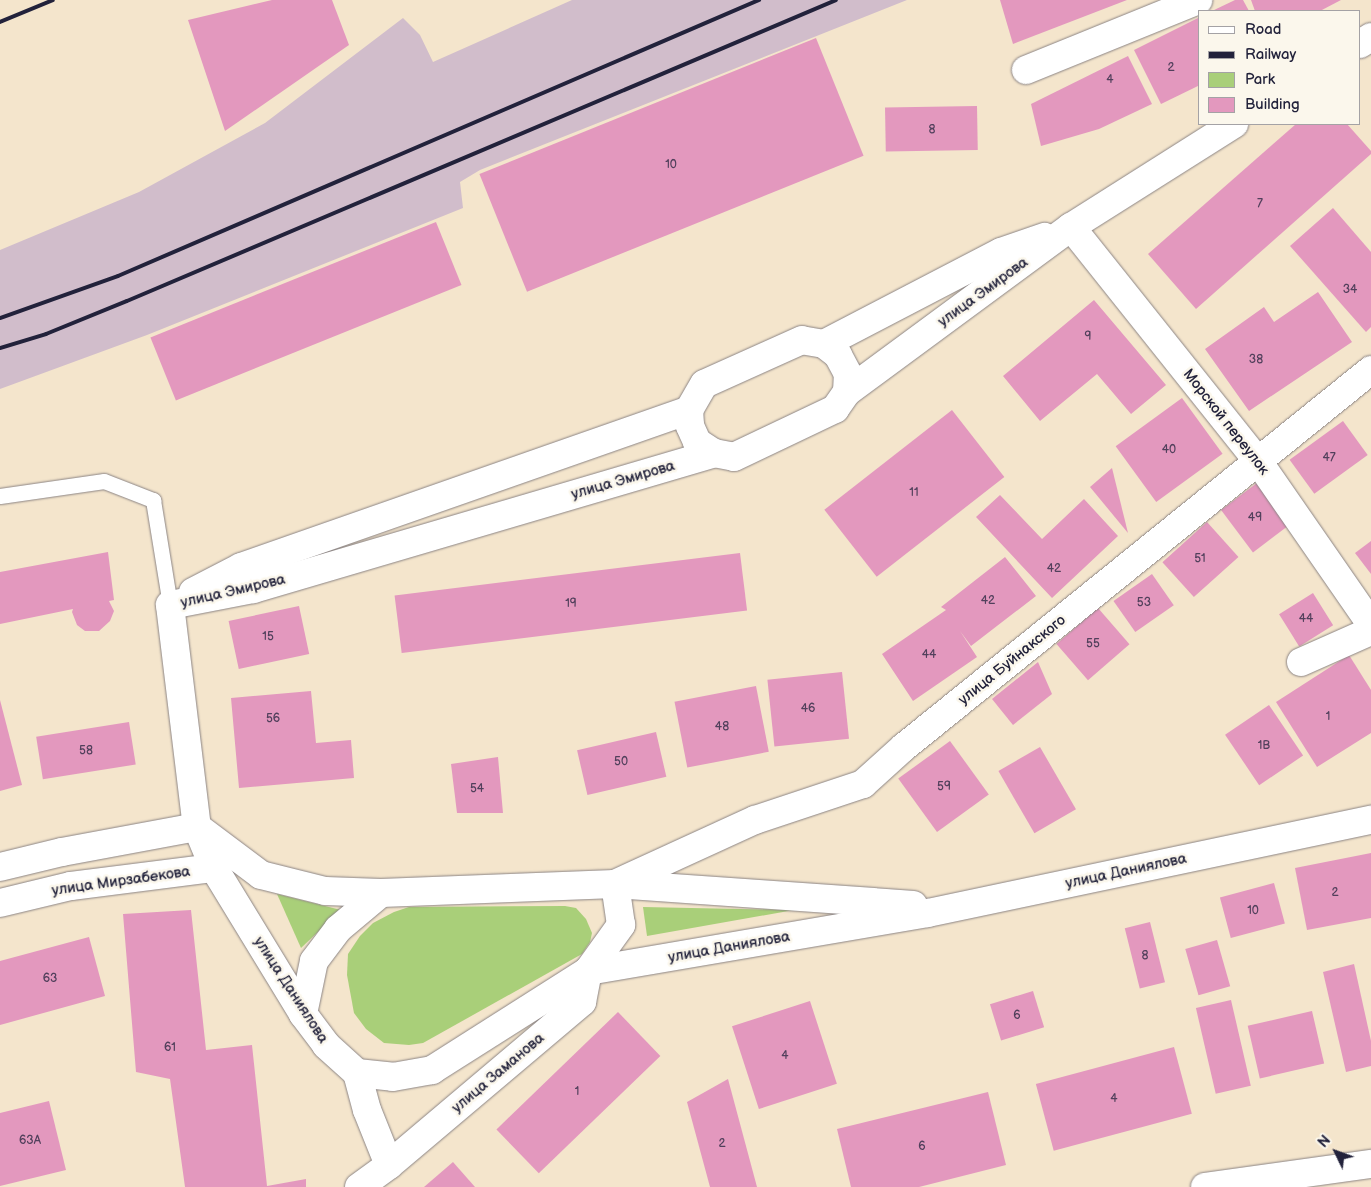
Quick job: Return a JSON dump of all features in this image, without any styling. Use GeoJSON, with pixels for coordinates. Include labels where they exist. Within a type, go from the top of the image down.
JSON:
{"type":"FeatureCollection","features":[{"type":"Feature","properties":{"kind":"street"},"geometry":{"type":"LineString","coordinates":[[1026,70],[1198,0]]}},
{"type":"Feature","properties":{"kind":"street","name":"улица Эмирова"},"geometry":{"type":"LineString","coordinates":[[170,604],[253,589],[714,453],[734,456],[835,409],[847,392],[1071,227],[1232,125]]}},
{"type":"Feature","properties":{"kind":"street","name":"улица Эмирова"},"geometry":{"type":"LineString","coordinates":[[824,344],[1000,252],[1071,227]]}},
{"type":"Feature","properties":{"kind":"street","name":"Морской переулок"},"geometry":{"type":"LineString","coordinates":[[1071,227],[1258,461],[1371,624]]}},
{"type":"Feature","properties":{"kind":"street"},"geometry":{"type":"LineString","coordinates":[[714,453],[697,442],[690,426],[689,410],[704,384],[802,340],[824,344],[838,355],[848,374],[847,392]]}},
{"type":"Feature","properties":{"kind":"street","name":"улица Буйнакского"},"geometry":{"type":"LineString","coordinates":[[615,884],[755,820],[863,784],[904,747],[1371,370]]}},
{"type":"Feature","properties":{"kind":"street","name":"улица Эмирова"},"geometry":{"type":"LineString","coordinates":[[170,604],[241,567],[689,410]]}},
{"type":"Feature","properties":{"kind":"street","name":"улица Даниялова"},"geometry":{"type":"LineString","coordinates":[[170,604],[197,827],[214,868],[303,1014],[326,1045],[357,1073],[393,1077],[432,1070],[588,971],[928,913],[1371,820]]}},
{"type":"Feature","properties":{"kind":"street"},"geometry":{"type":"LineString","coordinates":[[1301,662],[1371,631]]}},
{"type":"Feature","properties":{"kind":"street","name":"улица Даниялова"},"geometry":{"type":"LineString","coordinates":[[197,827],[261,875],[325,891],[381,893],[615,884],[925,906],[1371,808]]}},
{"type":"Feature","properties":{"kind":"street"},"geometry":{"type":"LineString","coordinates":[[0,867],[62,852],[197,827]]}},
{"type":"Feature","properties":{"kind":"street","name":"улица Мирзабекова"},"geometry":{"type":"LineString","coordinates":[[0,903],[71,886],[214,868]]}},
{"type":"Feature","properties":{"kind":"street"},"geometry":{"type":"LineString","coordinates":[[588,971],[621,925],[615,884]]}},
{"type":"Feature","properties":{"kind":"street"},"geometry":{"type":"LineString","coordinates":[[303,1014],[314,961],[338,929],[381,893]]}},
{"type":"Feature","properties":{"kind":"street","name":"улица Заманова"},"geometry":{"type":"LineString","coordinates":[[359,1187],[389,1165],[582,1002],[588,971]]}},
{"type":"Feature","properties":{"kind":"street"},"geometry":{"type":"LineString","coordinates":[[357,1073],[367,1110],[389,1165]]}},
{"type":"Feature","properties":{"kind":"street"},"geometry":{"type":"LineString","coordinates":[[1205,1187],[1371,1164]]}},
{"type":"Feature","properties":{"kind":"lane"},"geometry":{"type":"LineString","coordinates":[[0,496],[104,481],[153,500],[170,604]]}},
{"type":"Feature","properties":{"kind":"shaded area"},"geometry":{"type":"Polygon","coordinates":[[[572,0],[907,0],[480,170],[460,182],[463,208],[147,335],[0,389],[0,250],[139,192],[265,123],[403,18],[420,35],[433,62],[572,0]]]}},
{"type":"Feature","properties":{"kind":"green space"},"geometry":{"type":"Polygon","coordinates":[[[277,894],[341,910],[301,948],[277,894]]]}},
{"type":"Feature","properties":{"kind":"green space"},"geometry":{"type":"Polygon","coordinates":[[[565,906],[576,908],[586,919],[592,933],[590,942],[582,954],[423,1043],[409,1045],[384,1043],[366,1029],[354,1013],[347,975],[348,954],[360,936],[373,923],[394,912],[409,907],[565,906]]]}},
{"type":"Feature","properties":{"kind":"green space"},"geometry":{"type":"Polygon","coordinates":[[[643,907],[794,910],[647,936],[643,907]]]}},
{"type":"Feature","properties":{"kind":"building"},"geometry":{"type":"Polygon","coordinates":[[[272,0],[332,0],[349,45],[225,131],[188,20],[272,0]]]}},
{"type":"Feature","properties":{"kind":"building"},"geometry":{"type":"Polygon","coordinates":[[[1000,0],[1127,0],[1013,44],[1000,0]]]}},
{"type":"Feature","properties":{"kind":"building"},"geometry":{"type":"Polygon","coordinates":[[[1235,0],[1243,0],[1248,10],[1214,10],[1235,0]]]}},
{"type":"Feature","properties":{"kind":"building"},"geometry":{"type":"Polygon","coordinates":[[[1251,0],[1341,0],[1322,10],[1255,10],[1251,0]]]}},
{"type":"Feature","properties":{"kind":"building"},"geometry":{"type":"Polygon","coordinates":[[[1198,18],[1198,86],[1161,104],[1134,50],[1198,18]]]}},
{"type":"Feature","properties":{"kind":"building"},"geometry":{"type":"Polygon","coordinates":[[[816,38],[864,156],[527,292],[479,174],[816,38]]]}},
{"type":"Feature","properties":{"kind":"building"},"geometry":{"type":"Polygon","coordinates":[[[1128,56],[1152,104],[1099,129],[1041,146],[1031,104],[1128,56]]]}},
{"type":"Feature","properties":{"kind":"building"},"geometry":{"type":"Polygon","coordinates":[[[977,106],[978,150],[886,152],[885,108],[977,106]]]}},
{"type":"Feature","properties":{"kind":"building"},"geometry":{"type":"Polygon","coordinates":[[[1295,125],[1348,125],[1371,151],[1371,154],[1196,309],[1148,254],[1295,125]]]}},
{"type":"Feature","properties":{"kind":"building"},"geometry":{"type":"Polygon","coordinates":[[[1333,208],[1371,252],[1371,327],[1366,332],[1290,246],[1333,208]]]}},
{"type":"Feature","properties":{"kind":"building"},"geometry":{"type":"Polygon","coordinates":[[[436,222],[461,285],[176,400],[150,337],[436,222]]]}},
{"type":"Feature","properties":{"kind":"building"},"geometry":{"type":"Polygon","coordinates":[[[1318,292],[1352,342],[1249,411],[1205,349],[1264,307],[1274,322],[1318,292]]]}},
{"type":"Feature","properties":{"kind":"building"},"geometry":{"type":"Polygon","coordinates":[[[1094,300],[1166,385],[1131,414],[1097,374],[1040,421],[1003,376],[1094,300]]]}},
{"type":"Feature","properties":{"kind":"building"},"geometry":{"type":"Polygon","coordinates":[[[1182,398],[1223,454],[1156,502],[1116,446],[1182,398]]]}},
{"type":"Feature","properties":{"kind":"building"},"geometry":{"type":"Polygon","coordinates":[[[952,410],[1004,477],[877,577],[824,510],[952,410]]]}},
{"type":"Feature","properties":{"kind":"building"},"geometry":{"type":"Polygon","coordinates":[[[1343,421],[1368,455],[1314,494],[1290,460],[1343,421]]]}},
{"type":"Feature","properties":{"kind":"building"},"geometry":{"type":"Polygon","coordinates":[[[1112,468],[1128,533],[1090,487],[1112,468]]]}},
{"type":"Feature","properties":{"kind":"building"},"geometry":{"type":"Polygon","coordinates":[[[1257,483],[1289,525],[1253,552],[1221,510],[1257,483]]]}},
{"type":"Feature","properties":{"kind":"building"},"geometry":{"type":"Polygon","coordinates":[[[1000,495],[1042,539],[1084,499],[1118,536],[1052,598],[976,517],[1000,495]]]}},
{"type":"Feature","properties":{"kind":"building"},"geometry":{"type":"Polygon","coordinates":[[[1207,522],[1238,557],[1194,597],[1162,562],[1207,522]]]}},
{"type":"Feature","properties":{"kind":"building"},"geometry":{"type":"Polygon","coordinates":[[[1371,541],[1371,574],[1355,553],[1371,541]]]}},
{"type":"Feature","properties":{"kind":"building"},"geometry":{"type":"Polygon","coordinates":[[[108,552],[114,600],[109,601],[114,611],[110,621],[99,631],[85,631],[77,625],[72,612],[73,609],[0,624],[0,572],[108,552]]]}},
{"type":"Feature","properties":{"kind":"building"},"geometry":{"type":"Polygon","coordinates":[[[740,553],[747,611],[402,653],[395,595],[740,553]]]}},
{"type":"Feature","properties":{"kind":"building"},"geometry":{"type":"Polygon","coordinates":[[[1005,557],[1036,596],[971,646],[960,631],[977,657],[913,701],[882,654],[946,610],[941,607],[1005,557]]]}},
{"type":"Feature","properties":{"kind":"building"},"geometry":{"type":"Polygon","coordinates":[[[1152,574],[1174,605],[1135,632],[1113,601],[1152,574]]]}},
{"type":"Feature","properties":{"kind":"building"},"geometry":{"type":"Polygon","coordinates":[[[1313,593],[1333,625],[1299,646],[1279,614],[1313,593]]]}},
{"type":"Feature","properties":{"kind":"building"},"geometry":{"type":"Polygon","coordinates":[[[299,606],[309,654],[239,669],[229,621],[299,606]]]}},
{"type":"Feature","properties":{"kind":"building"},"geometry":{"type":"Polygon","coordinates":[[[1098,608],[1129,644],[1088,680],[1056,644],[1098,608]]]}},
{"type":"Feature","properties":{"kind":"building"},"geometry":{"type":"Polygon","coordinates":[[[1349,655],[1371,690],[1371,733],[1317,767],[1276,702],[1349,655]]]}},
{"type":"Feature","properties":{"kind":"building"},"geometry":{"type":"Polygon","coordinates":[[[1038,662],[1052,694],[1013,725],[992,699],[1038,662]]]}},
{"type":"Feature","properties":{"kind":"building"},"geometry":{"type":"Polygon","coordinates":[[[842,672],[849,739],[774,746],[767,680],[842,672]]]}},
{"type":"Feature","properties":{"kind":"building"},"geometry":{"type":"Polygon","coordinates":[[[756,686],[769,752],[687,768],[675,702],[756,686]]]}},
{"type":"Feature","properties":{"kind":"building"},"geometry":{"type":"Polygon","coordinates":[[[311,691],[316,743],[351,740],[354,778],[239,788],[231,698],[311,691]]]}},
{"type":"Feature","properties":{"kind":"building"},"geometry":{"type":"Polygon","coordinates":[[[0,700],[22,785],[0,791],[0,700]]]}},
{"type":"Feature","properties":{"kind":"building"},"geometry":{"type":"Polygon","coordinates":[[[1269,705],[1303,756],[1259,785],[1225,735],[1269,705]]]}},
{"type":"Feature","properties":{"kind":"building"},"geometry":{"type":"Polygon","coordinates":[[[129,722],[136,764],[43,779],[36,737],[129,722]]]}},
{"type":"Feature","properties":{"kind":"building"},"geometry":{"type":"Polygon","coordinates":[[[656,732],[666,777],[587,795],[577,750],[656,732]]]}},
{"type":"Feature","properties":{"kind":"building"},"geometry":{"type":"Polygon","coordinates":[[[950,741],[989,794],[937,832],[898,779],[950,741]]]}},
{"type":"Feature","properties":{"kind":"building"},"geometry":{"type":"Polygon","coordinates":[[[1040,747],[1076,809],[1034,833],[998,771],[1040,747]]]}},
{"type":"Feature","properties":{"kind":"building"},"geometry":{"type":"Polygon","coordinates":[[[498,757],[503,813],[457,813],[451,764],[498,757]]]}},
{"type":"Feature","properties":{"kind":"building"},"geometry":{"type":"Polygon","coordinates":[[[1371,853],[1371,918],[1307,930],[1295,868],[1371,853]]]}},
{"type":"Feature","properties":{"kind":"building"},"geometry":{"type":"Polygon","coordinates":[[[1274,883],[1285,924],[1231,938],[1220,897],[1274,883]]]}},
{"type":"Feature","properties":{"kind":"building"},"geometry":{"type":"Polygon","coordinates":[[[191,910],[206,1050],[252,1045],[267,1186],[306,1179],[306,1187],[185,1187],[170,1079],[136,1072],[123,914],[191,910]]]}},
{"type":"Feature","properties":{"kind":"building"},"geometry":{"type":"Polygon","coordinates":[[[1150,922],[1165,982],[1140,988],[1125,928],[1150,922]]]}},
{"type":"Feature","properties":{"kind":"building"},"geometry":{"type":"Polygon","coordinates":[[[89,937],[105,996],[0,1025],[0,961],[89,937]]]}},
{"type":"Feature","properties":{"kind":"building"},"geometry":{"type":"Polygon","coordinates":[[[1217,940],[1230,986],[1199,995],[1185,949],[1217,940]]]}},
{"type":"Feature","properties":{"kind":"building"},"geometry":{"type":"Polygon","coordinates":[[[1354,964],[1371,1041],[1371,1066],[1346,1072],[1323,972],[1354,964]]]}},
{"type":"Feature","properties":{"kind":"building"},"geometry":{"type":"Polygon","coordinates":[[[1033,991],[1044,1027],[1001,1040],[990,1004],[1033,991]]]}},
{"type":"Feature","properties":{"kind":"building"},"geometry":{"type":"Polygon","coordinates":[[[1231,1000],[1251,1086],[1216,1094],[1196,1008],[1231,1000]]]}},
{"type":"Feature","properties":{"kind":"building"},"geometry":{"type":"Polygon","coordinates":[[[810,1001],[837,1084],[759,1109],[732,1026],[810,1001]]]}},
{"type":"Feature","properties":{"kind":"building"},"geometry":{"type":"Polygon","coordinates":[[[1312,1011],[1324,1064],[1260,1078],[1248,1026],[1312,1011]]]}},
{"type":"Feature","properties":{"kind":"building"},"geometry":{"type":"Polygon","coordinates":[[[618,1012],[660,1056],[539,1173],[496,1129],[618,1012]]]}},
{"type":"Feature","properties":{"kind":"building"},"geometry":{"type":"Polygon","coordinates":[[[1174,1047],[1192,1114],[1054,1151],[1036,1084],[1174,1047]]]}},
{"type":"Feature","properties":{"kind":"building"},"geometry":{"type":"Polygon","coordinates":[[[728,1079],[757,1187],[710,1187],[687,1102],[728,1079]]]}},
{"type":"Feature","properties":{"kind":"building"},"geometry":{"type":"Polygon","coordinates":[[[988,1092],[1006,1165],[919,1187],[851,1187],[837,1129],[988,1092]]]}},
{"type":"Feature","properties":{"kind":"building"},"geometry":{"type":"Polygon","coordinates":[[[49,1101],[66,1170],[0,1186],[0,1113],[49,1101]]]}},
{"type":"Feature","properties":{"kind":"building"},"geometry":{"type":"Polygon","coordinates":[[[453,1162],[475,1187],[424,1187],[453,1162]]]}},
{"type":"Feature","properties":{"kind":"railway"},"geometry":{"type":"LineString","coordinates":[[0,22],[53,0]]}},
{"type":"Feature","properties":{"kind":"railway"},"geometry":{"type":"LineString","coordinates":[[0,318],[118,276],[759,0]]}},
{"type":"Feature","properties":{"kind":"railway"},"geometry":{"type":"LineString","coordinates":[[0,348],[46,334],[127,301],[836,0]]}}]}
